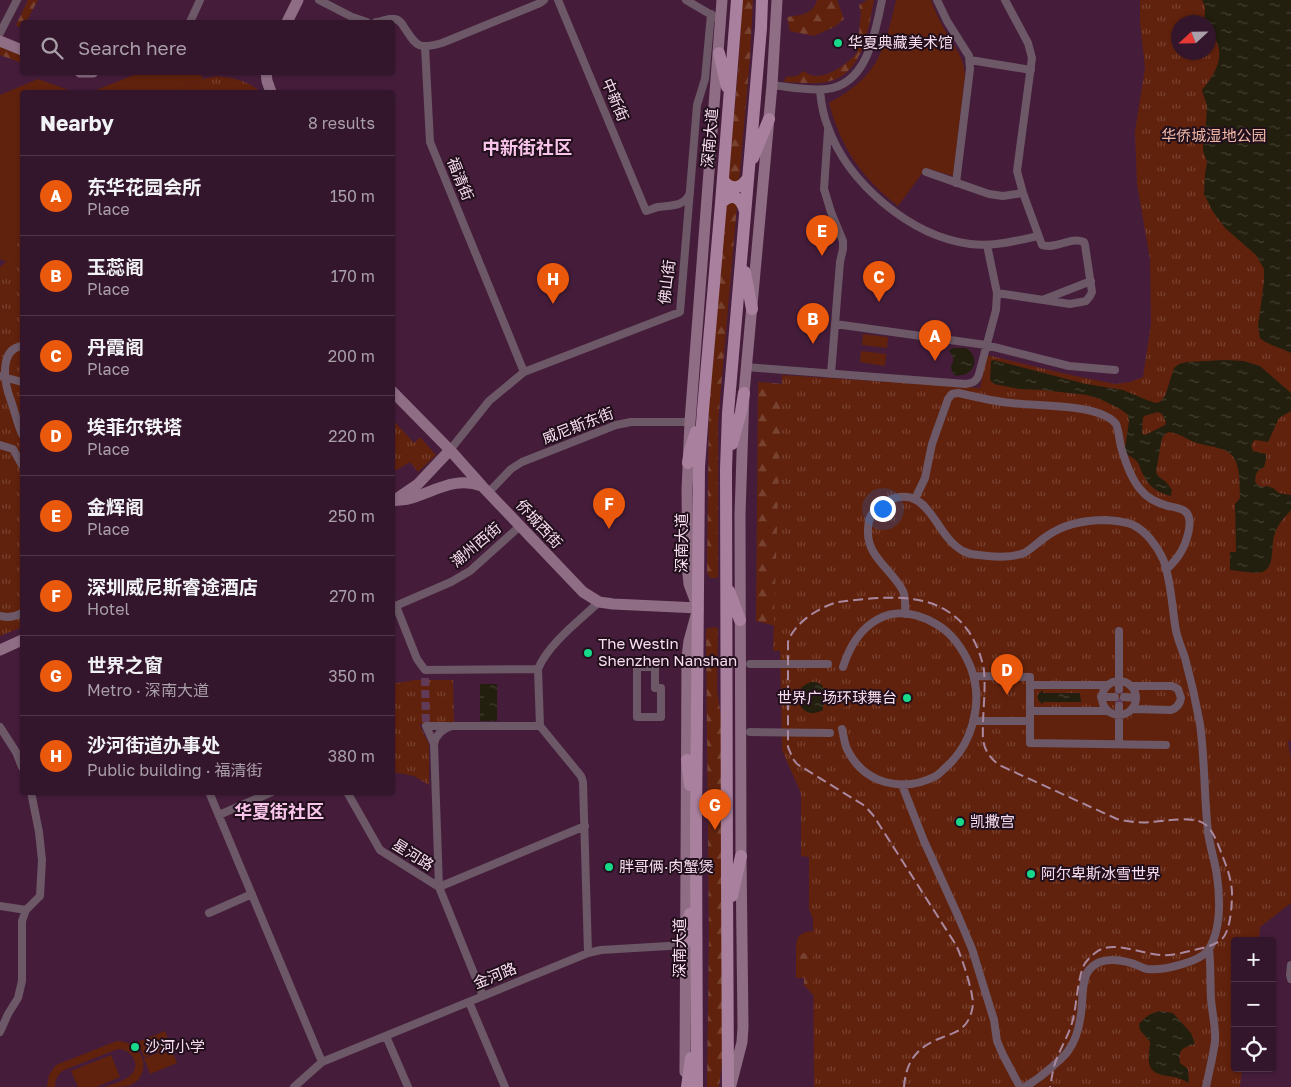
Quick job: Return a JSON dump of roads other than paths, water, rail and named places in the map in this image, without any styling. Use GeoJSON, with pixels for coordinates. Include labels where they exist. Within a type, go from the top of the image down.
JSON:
{"type":"FeatureCollection","features":[{"type":"Feature","properties":{"kind":"main road"},"geometry":{"type":"LineString","coordinates":[[287,20],[298,0]]}},
{"type":"Feature","properties":{"kind":"main road"},"geometry":{"type":"LineString","coordinates":[[722,0],[716,17],[719,53],[730,99]]}},
{"type":"Feature","properties":{"kind":"main road","name":"深南大道"},"geometry":{"type":"LineString","coordinates":[[698,1087],[696,829],[699,467],[702,410],[737,0]]}},
{"type":"Feature","properties":{"kind":"main road"},"geometry":{"type":"LineString","coordinates":[[729,1087],[726,468],[728,413],[762,28],[762,0]]}},
{"type":"Feature","properties":{"kind":"main road"},"geometry":{"type":"LineString","coordinates":[[729,1087],[742,1042],[740,515],[744,393],[772,85],[777,0]]}},
{"type":"Feature","properties":{"kind":"main road"},"geometry":{"type":"LineString","coordinates":[[0,41],[20,49]]}},
{"type":"Feature","properties":{"kind":"main road"},"geometry":{"type":"LineString","coordinates":[[686,1087],[687,658],[698,608],[689,584],[688,574],[688,463],[719,53]]}},
{"type":"Feature","properties":{"kind":"main road"},"geometry":{"type":"LineString","coordinates":[[266,75],[270,90]]}},
{"type":"Feature","properties":{"kind":"main road"},"geometry":{"type":"LineString","coordinates":[[723,180],[728,186],[735,188],[743,185],[769,119]]}},
{"type":"Feature","properties":{"kind":"main road"},"geometry":{"type":"LineString","coordinates":[[721,203],[727,198],[734,197],[742,202],[745,211]]}},
{"type":"Feature","properties":{"kind":"main road"},"geometry":{"type":"LineString","coordinates":[[742,256],[752,309]]}},
{"type":"Feature","properties":{"kind":"main road"},"geometry":{"type":"LineString","coordinates":[[726,468],[741,412],[744,393]]}},
{"type":"Feature","properties":{"kind":"main road","name":"侨城西街"},"geometry":{"type":"LineString","coordinates":[[395,394],[583,592],[599,602],[613,604],[698,608]]}},
{"type":"Feature","properties":{"kind":"main road"},"geometry":{"type":"LineString","coordinates":[[688,463],[702,410]]}},
{"type":"Feature","properties":{"kind":"main road"},"geometry":{"type":"LineString","coordinates":[[395,499],[418,484],[450,450]]}},
{"type":"Feature","properties":{"kind":"main road"},"geometry":{"type":"LineString","coordinates":[[395,500],[408,499],[458,482],[470,482],[485,489]]}},
{"type":"Feature","properties":{"kind":"main road"},"geometry":{"type":"LineString","coordinates":[[726,584],[740,620]]}},
{"type":"Feature","properties":{"kind":"main road"},"geometry":{"type":"LineString","coordinates":[[0,650],[20,641]]}},
{"type":"Feature","properties":{"kind":"main road"},"geometry":{"type":"LineString","coordinates":[[687,760],[696,829]]}},
{"type":"Feature","properties":{"kind":"main road"},"geometry":{"type":"LineString","coordinates":[[727,923],[740,856]]}},
{"type":"Feature","properties":{"kind":"main road"},"geometry":{"type":"LineString","coordinates":[[685,944],[696,882]]}},
{"type":"Feature","properties":{"kind":"main road"},"geometry":{"type":"LineString","coordinates":[[686,1087],[696,1000]]}},
{"type":"Feature","properties":{"kind":"street"},"geometry":{"type":"LineString","coordinates":[[0,33],[17,0]]}},
{"type":"Feature","properties":{"kind":"street"},"geometry":{"type":"LineString","coordinates":[[191,20],[200,0]]}},
{"type":"Feature","properties":{"kind":"street"},"geometry":{"type":"LineString","coordinates":[[318,0],[361,20]]}},
{"type":"Feature","properties":{"kind":"street"},"geometry":{"type":"LineString","coordinates":[[384,20],[396,19],[404,27],[413,42],[425,47],[442,43],[544,0]]}},
{"type":"Feature","properties":{"kind":"street","name":"中新街"},"geometry":{"type":"LineString","coordinates":[[558,0],[646,211],[657,207],[676,205]]}},
{"type":"Feature","properties":{"kind":"street"},"geometry":{"type":"LineString","coordinates":[[686,0],[716,17]]}},
{"type":"Feature","properties":{"kind":"street"},"geometry":{"type":"LineString","coordinates":[[772,85],[820,90],[837,87],[850,78],[865,61],[873,39],[882,0]]}},
{"type":"Feature","properties":{"kind":"street"},"geometry":{"type":"LineString","coordinates":[[937,0],[970,60],[956,182]]}},
{"type":"Feature","properties":{"kind":"street"},"geometry":{"type":"LineString","coordinates":[[997,293],[1070,304],[1086,301],[1092,292],[1084,242],[1077,240],[1045,247],[1040,243],[1023,193],[1018,176],[1018,166],[1032,58],[1031,51],[1005,0]]}},
{"type":"Feature","properties":{"kind":"street","name":"佛山街"},"geometry":{"type":"LineString","coordinates":[[450,450],[489,401],[524,372],[680,312],[697,106],[705,80],[716,17]]}},
{"type":"Feature","properties":{"kind":"street","name":"福清街"},"geometry":{"type":"LineString","coordinates":[[425,47],[430,142],[524,372]]}},
{"type":"Feature","properties":{"kind":"street"},"geometry":{"type":"LineString","coordinates":[[970,60],[1031,70]]}},
{"type":"Feature","properties":{"kind":"street"},"geometry":{"type":"LineString","coordinates":[[820,90],[823,114],[840,153],[859,179],[882,202],[917,227],[934,235],[959,242],[987,245],[1038,236]]}},
{"type":"Feature","properties":{"kind":"street"},"geometry":{"type":"LineString","coordinates":[[828,128],[824,189],[843,240],[831,374]]}},
{"type":"Feature","properties":{"kind":"street"},"geometry":{"type":"LineString","coordinates":[[926,172],[996,196],[1023,193]]}},
{"type":"Feature","properties":{"kind":"street"},"geometry":{"type":"LineString","coordinates":[[687,224],[681,209],[676,205],[687,199],[690,192]]}},
{"type":"Feature","properties":{"kind":"street"},"geometry":{"type":"LineString","coordinates":[[746,367],[966,384],[975,381],[978,378],[996,310],[997,293],[987,245]]}},
{"type":"Feature","properties":{"kind":"street"},"geometry":{"type":"LineString","coordinates":[[1043,300],[1091,281]]}},
{"type":"Feature","properties":{"kind":"street"},"geometry":{"type":"LineString","coordinates":[[835,324],[986,345],[1069,366],[1115,370]]}},
{"type":"Feature","properties":{"kind":"street"},"geometry":{"type":"LineString","coordinates":[[20,346],[5,352],[2,357],[1,376],[20,428]]}},
{"type":"Feature","properties":{"kind":"street"},"geometry":{"type":"LineString","coordinates":[[1,376],[20,381]]}},
{"type":"Feature","properties":{"kind":"street"},"geometry":{"type":"LineString","coordinates":[[915,499],[925,478],[932,444],[948,398],[952,394],[958,393],[1005,403],[1069,407],[1091,411],[1112,419],[1116,424],[1131,475],[1144,494],[1163,505],[1184,510],[1188,514],[1190,525],[1182,548],[1176,560],[1166,570]]}},
{"type":"Feature","properties":{"kind":"street","name":"威尼斯东街"},"geometry":{"type":"LineString","coordinates":[[485,489],[522,462],[616,425],[631,422],[690,422]]}},
{"type":"Feature","properties":{"kind":"street"},"geometry":{"type":"LineString","coordinates":[[0,445],[13,450],[20,462]]}},
{"type":"Feature","properties":{"kind":"street"},"geometry":{"type":"LineString","coordinates":[[905,614],[904,594],[874,554],[870,547],[868,536],[868,526],[872,513],[883,503],[898,498],[906,497],[922,503],[954,544],[962,551],[974,555],[998,556],[1020,554],[1051,533],[1068,525],[1093,520],[1118,521],[1133,525],[1143,531],[1158,550],[1166,570],[1178,639],[1195,698],[1203,755],[1207,822],[1217,876],[1219,905],[1214,939],[1205,954],[1194,961],[1146,969],[1132,963],[1117,960],[1106,960],[1095,964],[1085,977],[1082,1015],[1075,1039],[1068,1051],[1035,1081],[1025,1087]]}},
{"type":"Feature","properties":{"kind":"street","name":"潮州西街"},"geometry":{"type":"LineString","coordinates":[[395,607],[470,572],[520,526]]}},
{"type":"Feature","properties":{"kind":"street"},"geometry":{"type":"LineString","coordinates":[[588,953],[582,778],[540,726],[538,669],[549,650],[599,602]]}},
{"type":"Feature","properties":{"kind":"street"},"geometry":{"type":"LineString","coordinates":[[395,609],[425,674],[538,669]]}},
{"type":"Feature","properties":{"kind":"street"},"geometry":{"type":"LineString","coordinates":[[0,616],[13,617],[20,613]]}},
{"type":"Feature","properties":{"kind":"street"},"geometry":{"type":"LineString","coordinates":[[842,729],[848,751],[857,764],[875,779],[886,784],[902,785],[920,782],[936,775],[952,762],[961,750],[968,738],[973,722],[976,693],[974,676],[962,652],[947,632],[924,618],[905,614],[896,613],[887,616],[866,628],[851,647],[843,668]]}},
{"type":"Feature","properties":{"kind":"street"},"geometry":{"type":"LineString","coordinates":[[1119,631],[1119,689]]}},
{"type":"Feature","properties":{"kind":"street"},"geometry":{"type":"LineString","coordinates":[[750,664],[828,664]]}},
{"type":"Feature","properties":{"kind":"street"},"geometry":{"type":"LineString","coordinates":[[637,667],[655,667],[655,688],[661,688],[660,717],[637,717],[637,667]]}},
{"type":"Feature","properties":{"kind":"street"},"geometry":{"type":"LineString","coordinates":[[974,676],[1030,677],[1030,743],[1166,745]]}},
{"type":"Feature","properties":{"kind":"street"},"geometry":{"type":"LineString","coordinates":[[1030,684],[1107,685],[1119,680],[1128,683],[1134,689],[1136,702],[1132,710]]}},
{"type":"Feature","properties":{"kind":"street"},"geometry":{"type":"LineString","coordinates":[[1107,685],[1102,697],[1102,703],[1107,711]]}},
{"type":"Feature","properties":{"kind":"street"},"geometry":{"type":"LineString","coordinates":[[1030,711],[1107,711],[1119,715],[1132,710],[1171,710],[1177,707],[1181,698],[1178,689],[1172,686],[1132,686]]}},
{"type":"Feature","properties":{"kind":"street"},"geometry":{"type":"LineString","coordinates":[[1102,697],[1115,697]]}},
{"type":"Feature","properties":{"kind":"street"},"geometry":{"type":"LineString","coordinates":[[1124,698],[1136,698]]}},
{"type":"Feature","properties":{"kind":"street"},"geometry":{"type":"LineString","coordinates":[[1181,698],[1195,698]]}},
{"type":"Feature","properties":{"kind":"street"},"geometry":{"type":"LineString","coordinates":[[1119,706],[1119,744]]}},
{"type":"Feature","properties":{"kind":"street"},"geometry":{"type":"LineString","coordinates":[[973,722],[1030,721]]}},
{"type":"Feature","properties":{"kind":"street"},"geometry":{"type":"LineString","coordinates":[[434,744],[426,726],[540,726]]}},
{"type":"Feature","properties":{"kind":"street"},"geometry":{"type":"LineString","coordinates":[[452,726],[440,732],[434,744],[439,887],[585,826]]}},
{"type":"Feature","properties":{"kind":"street"},"geometry":{"type":"LineString","coordinates":[[0,727],[20,762]]}},
{"type":"Feature","properties":{"kind":"street"},"geometry":{"type":"LineString","coordinates":[[750,732],[830,732]]}},
{"type":"Feature","properties":{"kind":"street"},"geometry":{"type":"LineString","coordinates":[[902,785],[924,841],[972,949],[994,1020],[997,1041],[1002,1055],[1020,1087]]}},
{"type":"Feature","properties":{"kind":"street"},"geometry":{"type":"LineString","coordinates":[[0,1032],[2,1020],[18,998],[22,982],[22,921],[26,910],[40,896],[42,860],[32,795]]}},
{"type":"Feature","properties":{"kind":"street"},"geometry":{"type":"LineString","coordinates":[[210,795],[322,1062]]}},
{"type":"Feature","properties":{"kind":"street"},"geometry":{"type":"LineString","coordinates":[[219,815],[265,795]]}},
{"type":"Feature","properties":{"kind":"street","name":"星河路"},"geometry":{"type":"LineString","coordinates":[[349,795],[380,850],[439,887],[483,996]]}},
{"type":"Feature","properties":{"kind":"street"},"geometry":{"type":"LineString","coordinates":[[209,913],[252,894]]}},
{"type":"Feature","properties":{"kind":"street"},"geometry":{"type":"LineString","coordinates":[[0,906],[26,910]]}},
{"type":"Feature","properties":{"kind":"street","name":"金河路"},"geometry":{"type":"LineString","coordinates":[[294,1087],[322,1062],[588,953],[601,950],[685,944]]}},
{"type":"Feature","properties":{"kind":"street"},"geometry":{"type":"LineString","coordinates":[[1206,1087],[1215,1040],[1209,949]]}},
{"type":"Feature","properties":{"kind":"street"},"geometry":{"type":"LineString","coordinates":[[1291,965],[1291,980]]}},
{"type":"Feature","properties":{"kind":"street"},"geometry":{"type":"LineString","coordinates":[[469,1002],[505,1087]]}},
{"type":"Feature","properties":{"kind":"street"},"geometry":{"type":"LineString","coordinates":[[386,1036],[408,1087]]}},
{"type":"Feature","properties":{"kind":"water"},"geometry":{"type":"Polygon","coordinates":[[[1202,0],[1291,0],[1291,353],[1260,338],[1258,326],[1264,269],[1256,255],[1225,228],[1213,212],[1204,194],[1207,162],[1203,146],[1207,106],[1202,90],[1211,79],[1219,60],[1216,41],[1216,15],[1205,15],[1205,6],[1202,0]]]}},
{"type":"Feature","properties":{"kind":"water"},"geometry":{"type":"Polygon","coordinates":[[[953,348],[966,348],[974,357],[973,367],[966,374],[954,375],[952,371],[953,357],[949,350],[953,348]]]}},
{"type":"Feature","properties":{"kind":"water"},"geometry":{"type":"Polygon","coordinates":[[[994,360],[1086,384],[1123,390],[1156,403],[1160,402],[1165,396],[1174,368],[1179,364],[1225,360],[1244,361],[1260,366],[1291,393],[1291,411],[1279,418],[1268,442],[1255,440],[1252,445],[1253,451],[1266,454],[1264,467],[1256,474],[1255,482],[1262,487],[1267,486],[1279,493],[1291,495],[1291,510],[1275,533],[1269,566],[1266,570],[1258,573],[1230,570],[1230,552],[1236,552],[1235,504],[1240,498],[1237,464],[1230,453],[1193,442],[1177,434],[1169,432],[1165,434],[1162,438],[1156,472],[1172,490],[1171,496],[1163,494],[1147,482],[1139,464],[1126,454],[1125,448],[1129,421],[1127,414],[1100,399],[1087,395],[1019,389],[994,384],[990,380],[991,361],[994,360]],[[1158,412],[1144,416],[1142,434],[1145,435],[1165,425],[1166,422],[1162,414],[1158,412]]]}},
{"type":"Feature","properties":{"kind":"water"},"geometry":{"type":"Polygon","coordinates":[[[811,682],[822,685],[824,691],[832,692],[832,702],[825,703],[823,710],[815,713],[803,709],[799,704],[798,697],[804,686],[811,682]]]}},
{"type":"Feature","properties":{"kind":"water"},"geometry":{"type":"Polygon","coordinates":[[[480,684],[497,684],[497,721],[480,721],[480,684]]]}},
{"type":"Feature","properties":{"kind":"water"},"geometry":{"type":"Polygon","coordinates":[[[1043,690],[1043,693],[1080,693],[1081,702],[1043,702],[1043,704],[1039,701],[1038,695],[1043,690]]]}},
{"type":"Feature","properties":{"kind":"water"},"geometry":{"type":"Polygon","coordinates":[[[1160,1011],[1173,1013],[1191,1033],[1195,1044],[1182,1049],[1180,1054],[1180,1063],[1188,1069],[1189,1083],[1179,1078],[1158,1074],[1150,1066],[1150,1042],[1140,1030],[1139,1024],[1143,1019],[1160,1011]]]}},
{"type":"Feature","properties":{"kind":"tunnel"},"geometry":{"type":"LineString","coordinates":[[425,678],[426,726]]}},
{"type":"Feature","properties":{"kind":"tunnel"},"geometry":{"type":"LineString","coordinates":[[1119,689],[1119,706]]}},
{"type":"Feature","properties":{"kind":"railway"},"geometry":{"type":"LineString","coordinates":[[904,1087],[907,1070],[914,1056],[925,1046],[960,1030],[971,1014],[973,1004],[964,966],[956,945],[873,815],[865,806],[797,764],[788,747],[788,642],[791,635],[801,622],[831,604],[873,598],[909,599],[926,602],[942,608],[957,618],[969,632],[978,650],[984,671],[983,740],[988,754],[999,765],[1117,819],[1130,822],[1185,819],[1203,823],[1214,836],[1225,862],[1231,881],[1232,903],[1227,930],[1222,939],[1205,947],[1170,955],[1109,947],[1095,953],[1086,961],[1079,980],[1072,1024],[1056,1061],[1050,1087]]}},
{"type":"Feature","properties":{"kind":"place","name":"华夏典藏美术馆"},"geometry":{"type":"Point","coordinates":[838,43]}},
{"type":"Feature","properties":{"kind":"place","name":"金辉阁"},"geometry":{"type":"Point","coordinates":[822,256]}},
{"type":"Feature","properties":{"kind":"place","name":"丹霞阁"},"geometry":{"type":"Point","coordinates":[879,302]}},
{"type":"Feature","properties":{"kind":"place","name":"沙河街道办事处"},"geometry":{"type":"Point","coordinates":[553,304]}},
{"type":"Feature","properties":{"kind":"place","name":"玉蕊阁"},"geometry":{"type":"Point","coordinates":[813,344]}},
{"type":"Feature","properties":{"kind":"place","name":"东华花园会所"},"geometry":{"type":"Point","coordinates":[935,361]}},
{"type":"Feature","properties":{"kind":"place","name":"深圳威尼斯睿途酒店"},"geometry":{"type":"Point","coordinates":[609,529]}},
{"type":"Feature","properties":{"kind":"place","name":"The Westin Shenzhen Nanshan"},"geometry":{"type":"Point","coordinates":[588,653]}},
{"type":"Feature","properties":{"kind":"place","name":"埃菲尔铁塔"},"geometry":{"type":"Point","coordinates":[1007,695]}},
{"type":"Feature","properties":{"kind":"place","name":"世界广场环球舞台"},"geometry":{"type":"Point","coordinates":[907,698]}},
{"type":"Feature","properties":{"kind":"place","name":"凯撒宫"},"geometry":{"type":"Point","coordinates":[960,822]}},
{"type":"Feature","properties":{"kind":"place","name":"世界之窗"},"geometry":{"type":"Point","coordinates":[715,830]}},
{"type":"Feature","properties":{"kind":"place","name":"胖哥俩·肉蟹煲"},"geometry":{"type":"Point","coordinates":[609,867]}},
{"type":"Feature","properties":{"kind":"place","name":"阿尔卑斯冰雪世界"},"geometry":{"type":"Point","coordinates":[1031,874]}},
{"type":"Feature","properties":{"kind":"place","name":"沙河小学"},"geometry":{"type":"Point","coordinates":[135,1047]}},
{"type":"Feature","properties":{"kind":"district","name":"中新街社区"},"geometry":{"type":"Point","coordinates":[527,148]}},
{"type":"Feature","properties":{"kind":"district","name":"华夏街社区"},"geometry":{"type":"Point","coordinates":[279,812]}},
{"type":"Feature","properties":{"kind":"park label","name":"华侨城湿地公园"},"geometry":{"type":"Point","coordinates":[1214,136]}}]}
